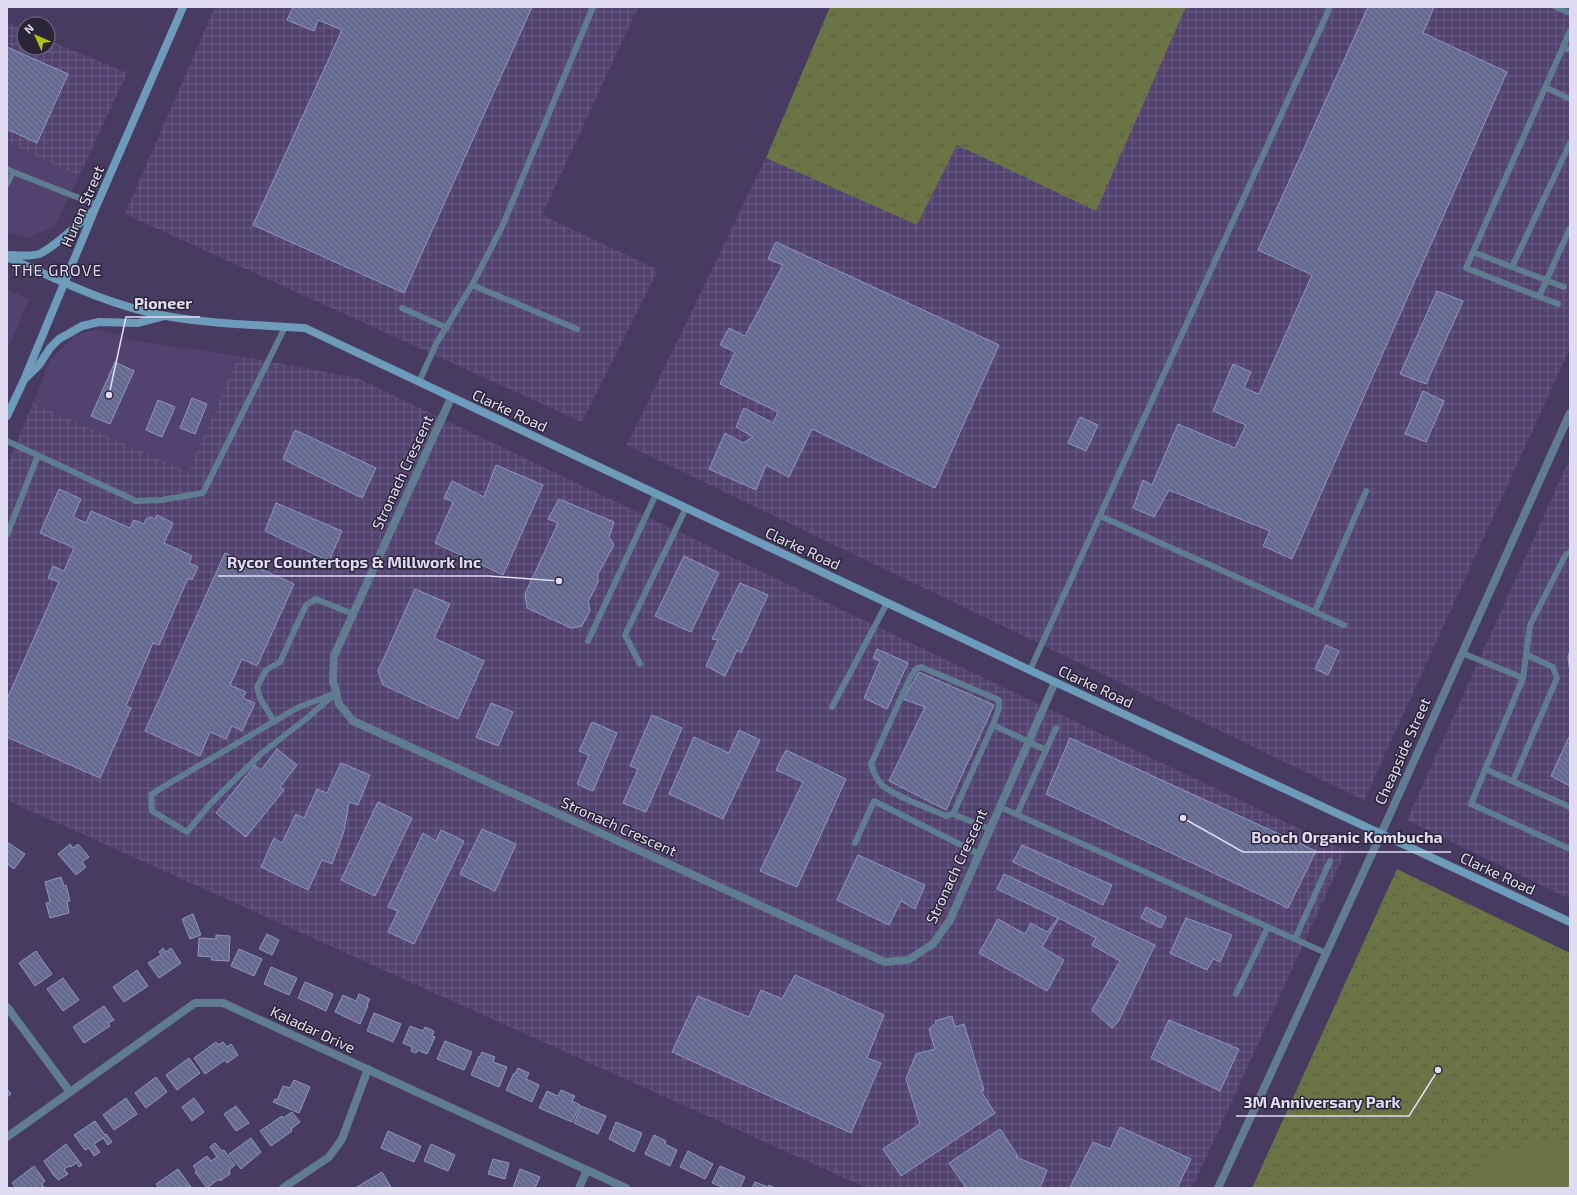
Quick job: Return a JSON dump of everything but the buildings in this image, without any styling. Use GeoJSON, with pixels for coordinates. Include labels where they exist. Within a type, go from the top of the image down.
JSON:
{"type":"FeatureCollection","features":[{"type":"Feature","properties":{"kind":"main road","name":"Huron Street"},"geometry":{"type":"LineString","coordinates":[[7,416],[24,380],[96,207],[183,7]]}},
{"type":"Feature","properties":{"kind":"main road"},"geometry":{"type":"LineString","coordinates":[[7,256],[39,254],[58,240],[96,207]]}},
{"type":"Feature","properties":{"kind":"main road","name":"Clarke Road"},"geometry":{"type":"LineString","coordinates":[[7,256],[65,283],[120,304],[166,316],[305,328],[1055,682],[1570,922]]}},
{"type":"Feature","properties":{"kind":"main road"},"geometry":{"type":"LineString","coordinates":[[24,380],[39,365],[50,348],[59,339],[82,326],[99,322],[138,323],[166,316]]}},
{"type":"Feature","properties":{"kind":"street","name":"Stronach Crescent"},"geometry":{"type":"LineString","coordinates":[[451,398],[334,656],[333,681],[339,704],[353,721],[885,962],[908,960],[933,944],[950,920],[1055,682]]}},
{"type":"Feature","properties":{"kind":"street","name":"Cheapside Street"},"geometry":{"type":"LineString","coordinates":[[1218,1188],[1381,834],[1570,413]]}},
{"type":"Feature","properties":{"kind":"street","name":"Kaladar Drive"},"geometry":{"type":"LineString","coordinates":[[7,1137],[195,1003],[223,1003],[626,1188]]}},
{"type":"Feature","properties":{"kind":"street"},"geometry":{"type":"LineString","coordinates":[[7,1007],[70,1092]]}},
{"type":"Feature","properties":{"kind":"street"},"geometry":{"type":"LineString","coordinates":[[283,1188],[329,1157],[342,1139],[368,1069]]}},
{"type":"Feature","properties":{"kind":"street"},"geometry":{"type":"LineString","coordinates":[[579,1188],[587,1170]]}},
{"type":"Feature","properties":{"kind":"lane"},"geometry":{"type":"LineString","coordinates":[[418,382],[436,344],[472,285],[502,227],[593,7]]}},
{"type":"Feature","properties":{"kind":"lane"},"geometry":{"type":"LineString","coordinates":[[1030,670],[1330,7]]}},
{"type":"Feature","properties":{"kind":"lane"},"geometry":{"type":"LineString","coordinates":[[1556,7],[1570,13]]}},
{"type":"Feature","properties":{"kind":"lane"},"geometry":{"type":"LineString","coordinates":[[1558,304],[1466,268],[1570,31]]}},
{"type":"Feature","properties":{"kind":"lane"},"geometry":{"type":"LineString","coordinates":[[1563,47],[1570,50]]}},
{"type":"Feature","properties":{"kind":"lane"},"geometry":{"type":"LineString","coordinates":[[1545,87],[1570,99]]}},
{"type":"Feature","properties":{"kind":"lane"},"geometry":{"type":"LineString","coordinates":[[1512,267],[1570,143]]}},
{"type":"Feature","properties":{"kind":"lane"},"geometry":{"type":"LineString","coordinates":[[7,184],[10,170],[96,207]]}},
{"type":"Feature","properties":{"kind":"lane"},"geometry":{"type":"LineString","coordinates":[[1539,297],[1570,228]]}},
{"type":"Feature","properties":{"kind":"lane"},"geometry":{"type":"LineString","coordinates":[[1473,252],[1564,287]]}},
{"type":"Feature","properties":{"kind":"lane"},"geometry":{"type":"LineString","coordinates":[[472,285],[577,329]]}},
{"type":"Feature","properties":{"kind":"lane"},"geometry":{"type":"LineString","coordinates":[[402,308],[447,328]]}},
{"type":"Feature","properties":{"kind":"lane"},"geometry":{"type":"LineString","coordinates":[[7,441],[136,501],[161,500],[203,493],[285,327]]}},
{"type":"Feature","properties":{"kind":"lane"},"geometry":{"type":"LineString","coordinates":[[7,535],[38,455]]}},
{"type":"Feature","properties":{"kind":"lane"},"geometry":{"type":"LineString","coordinates":[[1315,611],[1366,491]]}},
{"type":"Feature","properties":{"kind":"lane"},"geometry":{"type":"LineString","coordinates":[[588,641],[656,494]]}},
{"type":"Feature","properties":{"kind":"lane"},"geometry":{"type":"LineString","coordinates":[[640,664],[625,635],[686,508]]}},
{"type":"Feature","properties":{"kind":"lane"},"geometry":{"type":"LineString","coordinates":[[1100,516],[1344,625]]}},
{"type":"Feature","properties":{"kind":"lane"},"geometry":{"type":"LineString","coordinates":[[1570,552],[1565,556],[1530,625],[1523,678],[1471,804],[1570,850]]}},
{"type":"Feature","properties":{"kind":"lane"},"geometry":{"type":"LineString","coordinates":[[274,721],[260,698],[257,687],[266,670],[280,662],[306,604],[316,600],[353,614]]}},
{"type":"Feature","properties":{"kind":"lane"},"geometry":{"type":"LineString","coordinates":[[832,707],[887,603]]}},
{"type":"Feature","properties":{"kind":"lane"},"geometry":{"type":"LineString","coordinates":[[1462,653],[1523,678]]}},
{"type":"Feature","properties":{"kind":"lane"},"geometry":{"type":"LineString","coordinates":[[1513,781],[1557,678],[1553,667],[1527,655]]}},
{"type":"Feature","properties":{"kind":"lane"},"geometry":{"type":"LineString","coordinates":[[953,814],[993,725],[999,708],[999,700],[921,667],[916,668],[871,764],[874,773],[882,785],[896,793],[946,816],[953,814],[990,829]]}},
{"type":"Feature","properties":{"kind":"lane"},"geometry":{"type":"LineString","coordinates":[[336,693],[262,753],[210,804],[187,832],[152,811],[151,795],[297,708],[336,693]]}},
{"type":"Feature","properties":{"kind":"lane"},"geometry":{"type":"LineString","coordinates":[[993,725],[1046,750]]}},
{"type":"Feature","properties":{"kind":"lane"},"geometry":{"type":"LineString","coordinates":[[1017,814],[1056,728]]}},
{"type":"Feature","properties":{"kind":"lane"},"geometry":{"type":"LineString","coordinates":[[1485,769],[1570,807]]}},
{"type":"Feature","properties":{"kind":"lane"},"geometry":{"type":"LineString","coordinates":[[855,843],[874,801],[979,854]]}},
{"type":"Feature","properties":{"kind":"lane"},"geometry":{"type":"LineString","coordinates":[[1000,807],[1326,953]]}},
{"type":"Feature","properties":{"kind":"lane"},"geometry":{"type":"LineString","coordinates":[[1295,939],[1330,861]]}},
{"type":"Feature","properties":{"kind":"lane"},"geometry":{"type":"LineString","coordinates":[[1236,994],[1268,926]]}},
{"type":"Feature","properties":{"kind":"shaded area"},"geometry":{"type":"Polygon","coordinates":[[[215,7],[638,7],[542,215],[658,270],[582,422],[125,214],[215,7]]]}},
{"type":"Feature","properties":{"kind":"shaded area"},"geometry":{"type":"Polygon","coordinates":[[[1186,7],[1570,7],[1570,348],[1364,800],[627,445],[766,158],[917,225],[957,144],[1096,210],[1186,7]]]}},
{"type":"Feature","properties":{"kind":"shaded area"},"geometry":{"type":"Polygon","coordinates":[[[7,22],[16,26],[16,56],[56,56],[56,43],[127,73],[79,176],[7,142],[7,22]]]}},
{"type":"Feature","properties":{"kind":"shaded area"},"geometry":{"type":"Polygon","coordinates":[[[7,142],[79,176],[55,226],[27,238],[7,232],[7,142]]]}},
{"type":"Feature","properties":{"kind":"shaded area"},"geometry":{"type":"Polygon","coordinates":[[[7,289],[29,299],[7,351],[7,289]]]}},
{"type":"Feature","properties":{"kind":"shaded area"},"geometry":{"type":"Polygon","coordinates":[[[99,329],[137,341],[239,356],[188,472],[33,403],[50,360],[76,335],[99,329]]]}},
{"type":"Feature","properties":{"kind":"shaded area"},"geometry":{"type":"Polygon","coordinates":[[[239,356],[357,378],[1346,851],[1192,1188],[867,1188],[7,800],[7,466],[33,403],[188,472],[239,356]]]}},
{"type":"Feature","properties":{"kind":"shaded area"},"geometry":{"type":"Polygon","coordinates":[[[1570,458],[1570,899],[1407,820],[1570,458]]]}},
{"type":"Feature","properties":{"kind":"green space"},"geometry":{"type":"Polygon","coordinates":[[[830,7],[1186,7],[1096,211],[957,145],[917,225],[766,158],[830,7]]]}},
{"type":"Feature","properties":{"kind":"green space"},"geometry":{"type":"Polygon","coordinates":[[[1397,869],[1570,953],[1570,1188],[1252,1188],[1397,869]]]}},
{"type":"Feature","properties":{"kind":"green space"},"geometry":{"type":"Polygon","coordinates":[[[1540,1145],[1570,1145],[1570,1188],[1455,1188],[1463,1180],[1499,1156],[1540,1145]]]}},
{"type":"Feature","properties":{"kind":"place","name":"Pioneer"},"geometry":{"type":"Point","coordinates":[109,395]}},
{"type":"Feature","properties":{"kind":"place","name":"Rycor Countertops & Millwork Inc"},"geometry":{"type":"Point","coordinates":[559,581]}},
{"type":"Feature","properties":{"kind":"place","name":"Booch Organic Kombucha"},"geometry":{"type":"Point","coordinates":[1183,818]}},
{"type":"Feature","properties":{"kind":"place","name":"3M Anniversary Park"},"geometry":{"type":"Point","coordinates":[1438,1070]}},
{"type":"Feature","properties":{"kind":"district","name":"THE GROVE"},"geometry":{"type":"Point","coordinates":[57,269]}}]}
